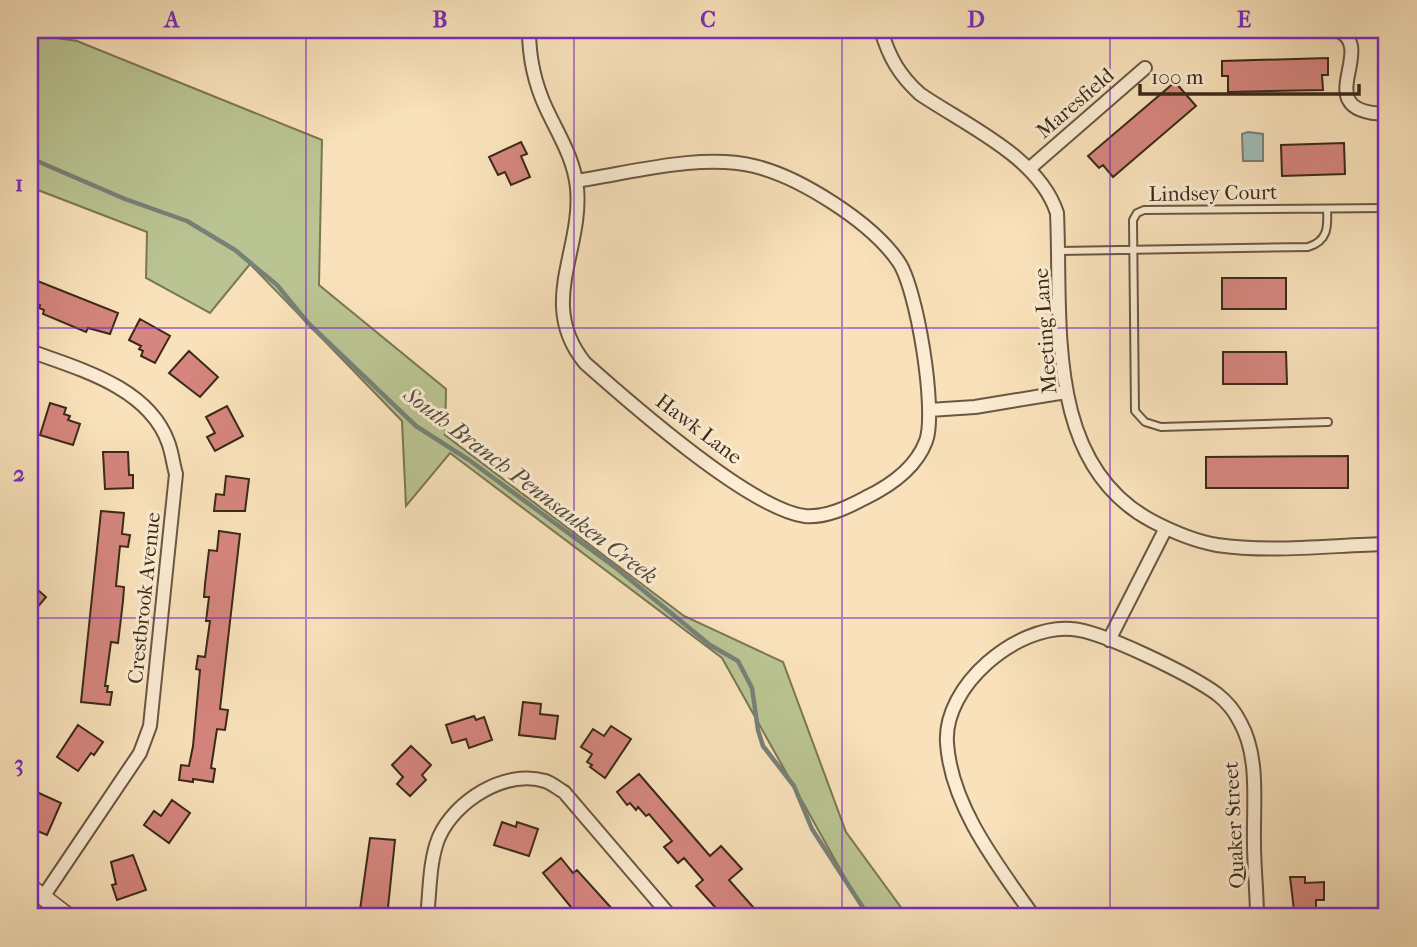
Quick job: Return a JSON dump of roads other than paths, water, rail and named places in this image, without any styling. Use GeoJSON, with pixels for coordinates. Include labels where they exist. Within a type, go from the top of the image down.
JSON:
{"type":"FeatureCollection","features":[{"type":"Feature","properties":{"kind":"street","name":"Hawk Lane"},"geometry":{"type":"LineString","coordinates":[[529,30],[531,59],[538,89],[569,156],[576,181],[577,207],[562,298],[567,334],[574,350],[585,363],[672,435],[759,497],[791,513],[808,516],[840,510],[899,476],[921,452],[927,439],[929,410],[913,296],[901,264],[865,227],[804,187],[754,166],[717,162],[576,181]]}},
{"type":"Feature","properties":{"kind":"street","name":"Meeting Lane"},"geometry":{"type":"LineString","coordinates":[[881,30],[895,67],[912,88],[1030,168],[1052,198],[1057,213],[1066,392],[1082,446],[1109,491],[1128,508],[1166,528],[1187,537],[1235,547],[1387,544]]}},
{"type":"Feature","properties":{"kind":"street"},"geometry":{"type":"LineString","coordinates":[[1178,30],[1271,30]]}},
{"type":"Feature","properties":{"kind":"street"},"geometry":{"type":"LineString","coordinates":[[1337,30],[1346,35],[1351,46],[1348,100],[1364,114],[1387,114]]}},
{"type":"Feature","properties":{"kind":"street","name":"Maresfield"},"geometry":{"type":"LineString","coordinates":[[1030,168],[1145,68]]}},
{"type":"Feature","properties":{"kind":"street","name":"Crestbrook Avenue"},"geometry":{"type":"LineString","coordinates":[[30,351],[94,375],[132,397],[157,421],[168,442],[176,474],[150,726],[140,754],[124,780],[43,897]]}},
{"type":"Feature","properties":{"kind":"street"},"geometry":{"type":"LineString","coordinates":[[929,410],[975,407],[1066,392]]}},
{"type":"Feature","properties":{"kind":"street"},"geometry":{"type":"LineString","coordinates":[[1109,640],[1166,528]]}},
{"type":"Feature","properties":{"kind":"street","name":"Quaker Street"},"geometry":{"type":"LineString","coordinates":[[1034,917],[998,865],[965,803],[950,763],[948,723],[954,703],[977,672],[1039,632],[1072,629],[1109,640],[1210,690],[1231,708],[1241,724],[1252,761],[1257,917]]}},
{"type":"Feature","properties":{"kind":"street"},"geometry":{"type":"LineString","coordinates":[[427,917],[438,839],[449,820],[469,799],[492,786],[522,779],[546,781],[564,792],[671,917]]}},
{"type":"Feature","properties":{"kind":"street"},"geometry":{"type":"LineString","coordinates":[[30,887],[69,917]]}},
{"type":"Feature","properties":{"kind":"lane","name":"Lindsey Court"},"geometry":{"type":"LineString","coordinates":[[1328,422],[1161,427],[1145,422],[1135,411],[1133,220],[1143,210],[1387,208]]}},
{"type":"Feature","properties":{"kind":"lane"},"geometry":{"type":"LineString","coordinates":[[1059,251],[1308,247],[1319,243],[1325,235],[1327,209]]}},
{"type":"Feature","properties":{"kind":"water"},"geometry":{"type":"Polygon","coordinates":[[[1242,134],[1263,134],[1263,161],[1243,161],[1242,134]]]}},
{"type":"Feature","properties":{"kind":"waterway","name":"South Branch Pennsauken Creek"},"geometry":{"type":"LineString","coordinates":[[30,158],[125,199],[187,221],[235,250],[277,285],[308,323],[416,426],[469,460],[616,568],[710,645],[738,661],[752,688],[763,746],[794,786],[812,829],[869,917]]}}]}
